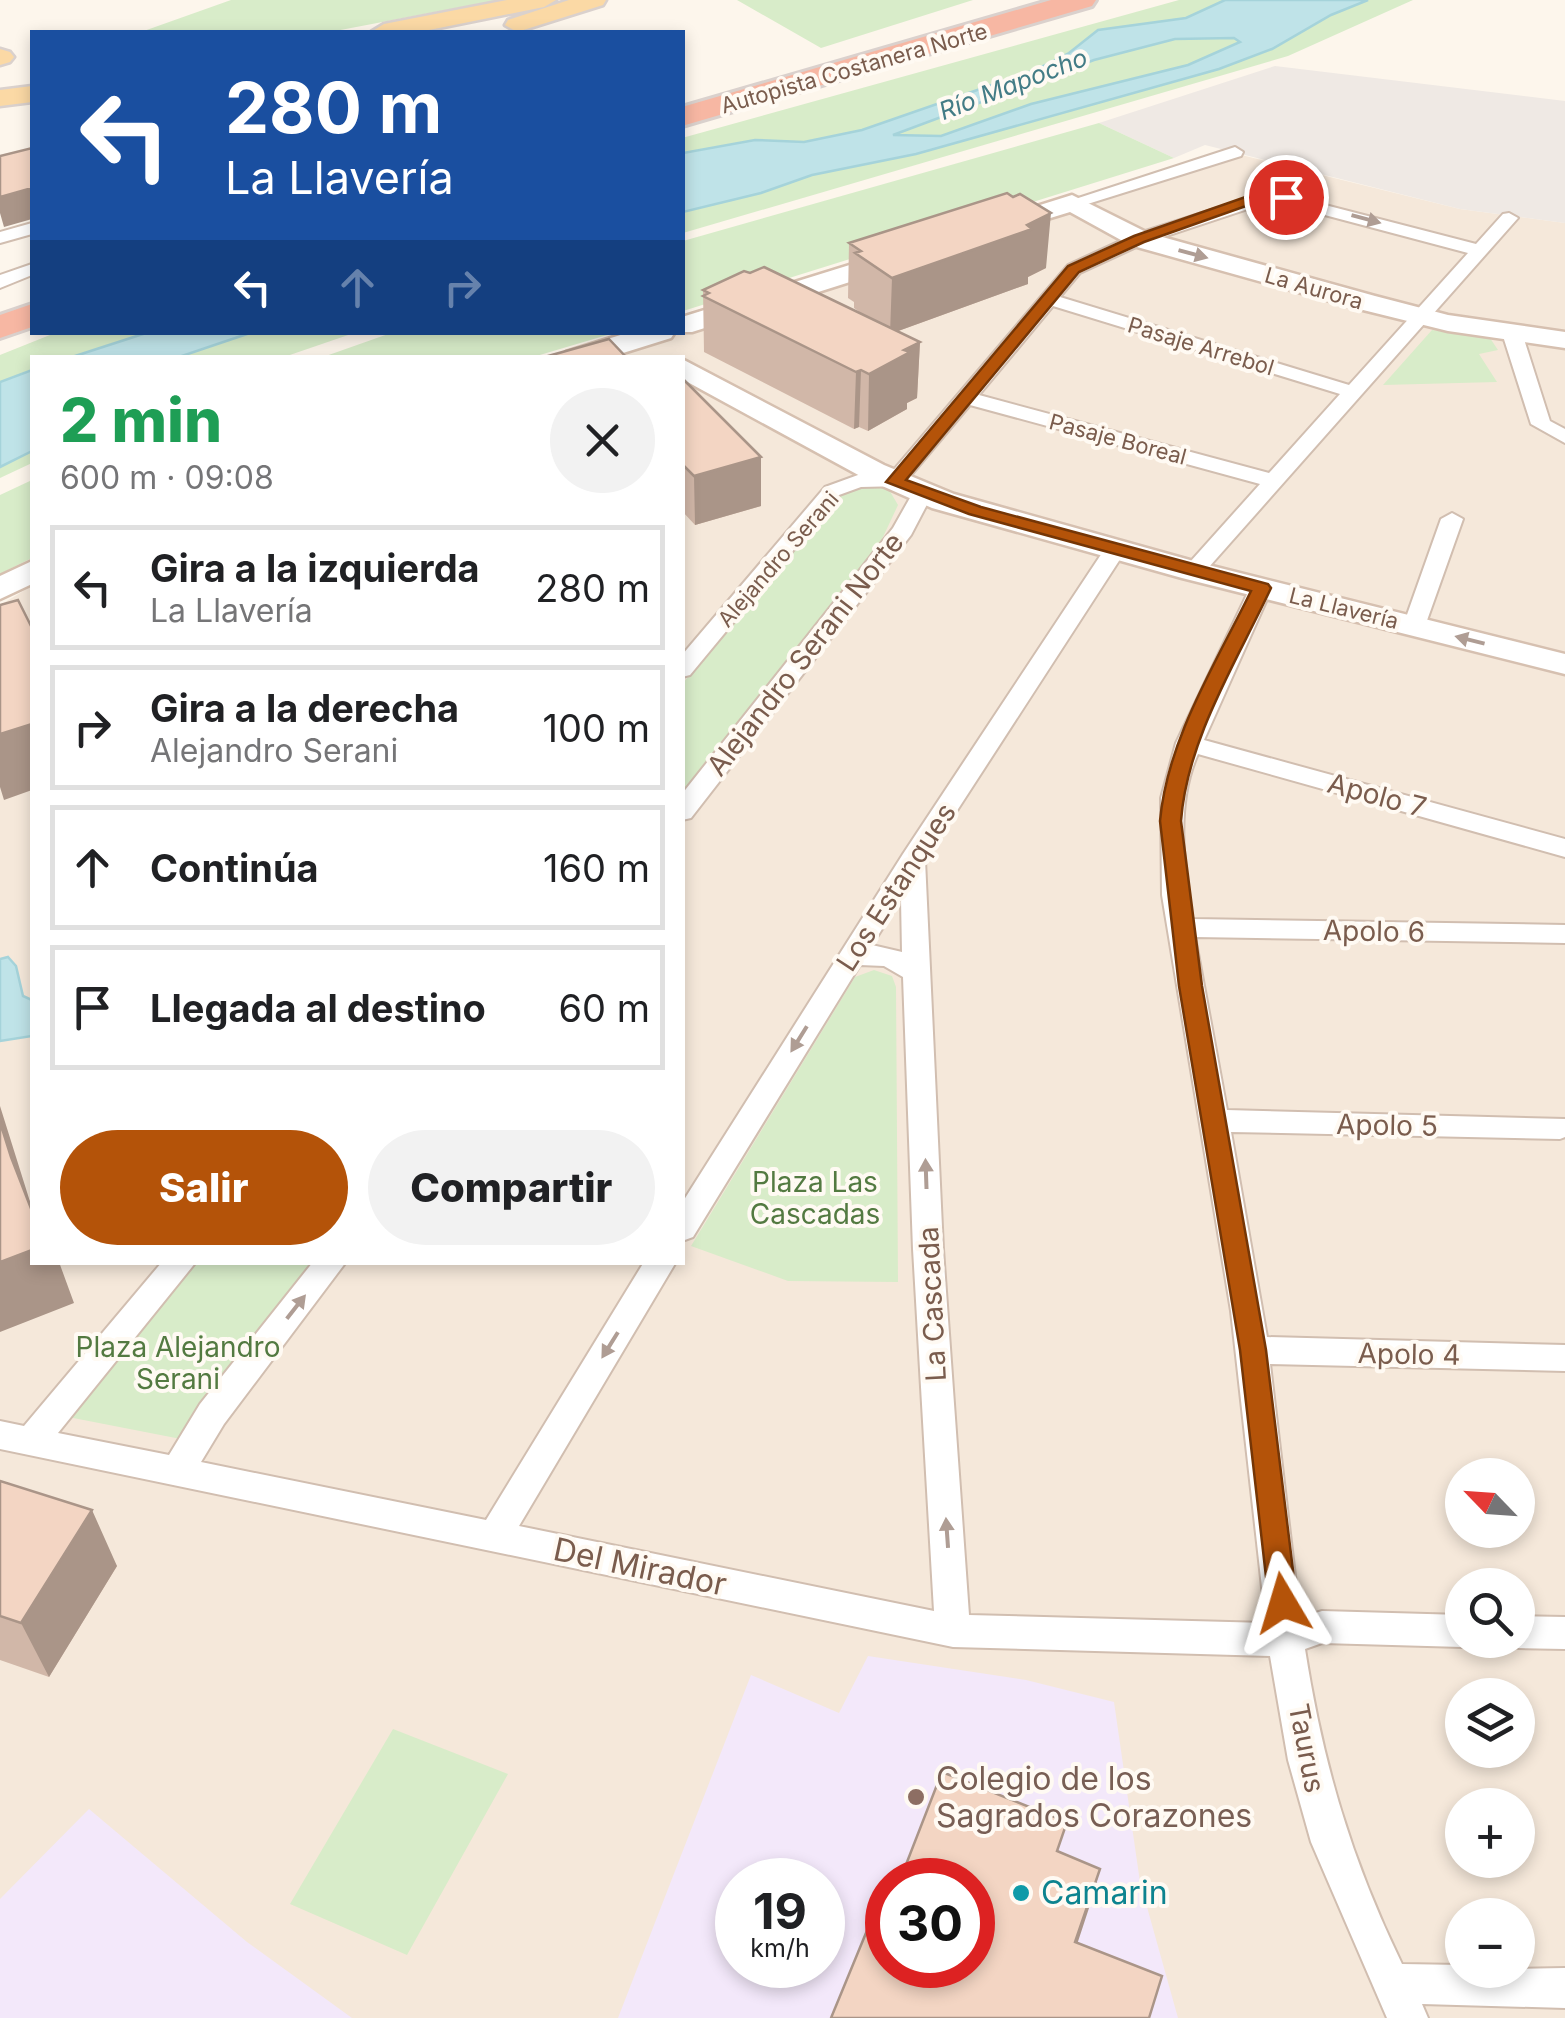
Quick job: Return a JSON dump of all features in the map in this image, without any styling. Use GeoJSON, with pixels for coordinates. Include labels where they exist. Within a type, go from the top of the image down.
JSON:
{"type":"FeatureCollection","features":[{"type":"Feature","properties":{"kind":"highway","name":"Autopista Costanera Norte"},"geometry":{"type":"LineString","coordinates":[[685,99],[1033,9],[1082,0]]}},
{"type":"Feature","properties":{"kind":"highway"},"geometry":{"type":"LineString","coordinates":[[1033,9],[1100,0]]}},
{"type":"Feature","properties":{"kind":"highway","name":"Autopista Costanera Norte"},"geometry":{"type":"LineString","coordinates":[[685,116],[1033,9]]}},
{"type":"Feature","properties":{"kind":"highway"},"geometry":{"type":"LineString","coordinates":[[0,306],[30,295]]}},
{"type":"Feature","properties":{"kind":"highway"},"geometry":{"type":"LineString","coordinates":[[0,327],[30,315]]}},
{"type":"Feature","properties":{"kind":"main road"},"geometry":{"type":"LineString","coordinates":[[394,30],[544,0]]}},
{"type":"Feature","properties":{"kind":"main road"},"geometry":{"type":"LineString","coordinates":[[489,30],[540,19],[594,0]]}},
{"type":"Feature","properties":{"kind":"main road"},"geometry":{"type":"LineString","coordinates":[[0,98],[30,94]]}},
{"type":"Feature","properties":{"kind":"main road"},"geometry":{"type":"LineString","coordinates":[[0,109],[30,106]]}},
{"type":"Feature","properties":{"kind":"street"},"geometry":{"type":"LineString","coordinates":[[979,232],[1235,152]]}},
{"type":"Feature","properties":{"kind":"street"},"geometry":{"type":"LineString","coordinates":[[902,485],[964,397],[1082,263],[1139,239],[1271,196],[1480,250]]}},
{"type":"Feature","properties":{"kind":"street","name":"La Aurora"},"geometry":{"type":"LineString","coordinates":[[1072,203],[1139,239],[1420,318],[1565,340]]}},
{"type":"Feature","properties":{"kind":"street"},"geometry":{"type":"LineString","coordinates":[[1192,570],[1509,218]]}},
{"type":"Feature","properties":{"kind":"street"},"geometry":{"type":"LineString","coordinates":[[0,238],[30,229]]}},
{"type":"Feature","properties":{"kind":"street"},"geometry":{"type":"LineString","coordinates":[[685,325],[924,250]]}},
{"type":"Feature","properties":{"kind":"street"},"geometry":{"type":"LineString","coordinates":[[0,282],[30,270]]}},
{"type":"Feature","properties":{"kind":"street","name":"Pasaje Arrebol"},"geometry":{"type":"LineString","coordinates":[[1048,299],[1353,392]]}},
{"type":"Feature","properties":{"kind":"street"},"geometry":{"type":"LineString","coordinates":[[1512,332],[1541,424],[1565,437]]}},
{"type":"Feature","properties":{"kind":"street"},"geometry":{"type":"LineString","coordinates":[[586,355],[647,336]]}},
{"type":"Feature","properties":{"kind":"street","name":"La Llavería"},"geometry":{"type":"LineString","coordinates":[[685,369],[902,485],[1115,550],[1565,664]]}},
{"type":"Feature","properties":{"kind":"street","name":"Pasaje Boreal"},"geometry":{"type":"LineString","coordinates":[[964,397],[1273,480]]}},
{"type":"Feature","properties":{"kind":"street"},"geometry":{"type":"LineString","coordinates":[[832,491],[843,470],[835,450]]}},
{"type":"Feature","properties":{"kind":"street","name":"Alejandro Serani"},"geometry":{"type":"LineString","coordinates":[[685,666],[832,491],[858,481],[902,485]]}},
{"type":"Feature","properties":{"kind":"street","name":"Alejandro Serani Norte"},"geometry":{"type":"LineString","coordinates":[[685,808],[903,530],[902,485]]}},
{"type":"Feature","properties":{"kind":"street"},"geometry":{"type":"LineString","coordinates":[[1414,626],[1452,519]]}},
{"type":"Feature","properties":{"kind":"street","name":"Los Estanques"},"geometry":{"type":"LineString","coordinates":[[685,1223],[912,860],[1115,550]]}},
{"type":"Feature","properties":{"kind":"street"},"geometry":{"type":"LineString","coordinates":[[0,588],[30,572]]}},
{"type":"Feature","properties":{"kind":"street","name":"Taurus"},"geometry":{"type":"LineString","coordinates":[[1262,588],[1188,744],[1172,794],[1170,821],[1182,928],[1253,1350],[1287,1639],[1320,1815],[1346,1888],[1399,2000]]}},
{"type":"Feature","properties":{"kind":"street","name":"Apolo 7"},"geometry":{"type":"LineString","coordinates":[[1188,744],[1565,848]]}},
{"type":"Feature","properties":{"kind":"street","name":"La Cascada"},"geometry":{"type":"LineString","coordinates":[[912,860],[928,1249],[953,1631]]}},
{"type":"Feature","properties":{"kind":"street","name":"Apolo 6"},"geometry":{"type":"LineString","coordinates":[[1182,928],[1565,934]]}},
{"type":"Feature","properties":{"kind":"street"},"geometry":{"type":"LineString","coordinates":[[851,956],[896,958],[919,978]]}},
{"type":"Feature","properties":{"kind":"street","name":"Apolo 5"},"geometry":{"type":"LineString","coordinates":[[1214,1121],[1560,1128]]}},
{"type":"Feature","properties":{"kind":"street"},"geometry":{"type":"LineString","coordinates":[[16,1438],[179,1265]]}},
{"type":"Feature","properties":{"kind":"street"},"geometry":{"type":"LineString","coordinates":[[178,1472],[212,1414],[329,1265]]}},
{"type":"Feature","properties":{"kind":"street"},"geometry":{"type":"LineString","coordinates":[[495,1537],[659,1265]]}},
{"type":"Feature","properties":{"kind":"street","name":"Apolo 4"},"geometry":{"type":"LineString","coordinates":[[1253,1350],[1565,1358]]}},
{"type":"Feature","properties":{"kind":"street","name":"Del Mirador"},"geometry":{"type":"LineString","coordinates":[[16,1438],[953,1631],[1287,1639],[1322,1627],[1445,1630]]}},
{"type":"Feature","properties":{"kind":"street"},"geometry":{"type":"LineString","coordinates":[[1535,1632],[1565,1633]]}},
{"type":"Feature","properties":{"kind":"street"},"geometry":{"type":"LineString","coordinates":[[1399,2000],[1565,1988]]}},
{"type":"Feature","properties":{"kind":"shaded area"},"geometry":{"type":"Polygon","coordinates":[[[1275,66],[1565,101],[1565,223],[1460,209],[1205,145],[1174,158],[1099,123],[1275,66]]]}},
{"type":"Feature","properties":{"kind":"shaded area"},"geometry":{"type":"Polygon","coordinates":[[[1233,153],[1460,209],[1565,223],[1565,2018],[0,2018],[0,605],[30,587],[30,1265],[685,1265],[685,355],[609,355],[671,335],[685,335],[685,330],[1233,153]]]}},
{"type":"Feature","properties":{"kind":"shaded area","name":"Colegio de los Sagrados Corazones"},"geometry":{"type":"Polygon","coordinates":[[[868,1656],[1026,1680],[1114,1702],[1140,1882],[1178,2018],[618,2018],[751,1675],[839,1713],[868,1656]]]}},
{"type":"Feature","properties":{"kind":"shaded area"},"geometry":{"type":"Polygon","coordinates":[[[89,1809],[247,1942],[352,2018],[0,2018],[0,1899],[89,1809]]]}},
{"type":"Feature","properties":{"kind":"green space"},"geometry":{"type":"Polygon","coordinates":[[[231,0],[498,0],[340,30],[147,30],[231,0]]]}},
{"type":"Feature","properties":{"kind":"green space"},"geometry":{"type":"Polygon","coordinates":[[[737,0],[973,0],[821,48],[737,0]]]}},
{"type":"Feature","properties":{"kind":"green space"},"geometry":{"type":"Polygon","coordinates":[[[1179,0],[1413,0],[1288,56],[685,232],[685,137],[1179,0]]]}},
{"type":"Feature","properties":{"kind":"green space"},"geometry":{"type":"Polygon","coordinates":[[[1099,123],[1174,158],[685,310],[685,240],[1099,123]]]}},
{"type":"Feature","properties":{"kind":"green space"},"geometry":{"type":"Polygon","coordinates":[[[1432,330],[1490,338],[1498,350],[1479,354],[1497,382],[1383,385],[1432,330]]]}},
{"type":"Feature","properties":{"kind":"green space"},"geometry":{"type":"Polygon","coordinates":[[[50,335],[348,335],[290,355],[30,355],[30,464],[0,478],[0,355],[50,335]]]}},
{"type":"Feature","properties":{"kind":"green space"},"geometry":{"type":"Polygon","coordinates":[[[385,335],[607,335],[540,355],[329,355],[385,335]]]}},
{"type":"Feature","properties":{"kind":"green space"},"geometry":{"type":"Polygon","coordinates":[[[30,481],[30,559],[0,574],[0,495],[30,481]]]}},
{"type":"Feature","properties":{"kind":"green space"},"geometry":{"type":"Polygon","coordinates":[[[870,481],[888,488],[898,505],[876,552],[685,798],[685,681],[848,487],[870,481]]]}},
{"type":"Feature","properties":{"kind":"green space","name":"Plaza Las Cascadas"},"geometry":{"type":"Polygon","coordinates":[[[874,970],[892,976],[896,987],[898,1282],[788,1281],[691,1246],[855,977],[874,970]]]}},
{"type":"Feature","properties":{"kind":"green space","name":"Plaza Alejandro Serani"},"geometry":{"type":"Polygon","coordinates":[[[190,1265],[322,1265],[186,1440],[63,1416],[190,1265]]]}},
{"type":"Feature","properties":{"kind":"green space"},"geometry":{"type":"Polygon","coordinates":[[[393,1729],[508,1774],[407,1955],[290,1904],[393,1729]]]}},
{"type":"Feature","properties":{"kind":"water","name":"Río Mapocho"},"geometry":{"type":"Polygon","coordinates":[[[1225,0],[1368,0],[1331,15],[1272,49],[1219,69],[916,154],[812,175],[761,193],[685,212],[685,153],[755,140],[804,142],[862,130],[1035,70],[1069,53],[1098,30],[1186,18],[1225,0]],[[1234,38],[1175,39],[1094,60],[893,135],[941,136],[1031,104],[1188,65],[1240,42],[1234,38]]]}},
{"type":"Feature","properties":{"kind":"water"},"geometry":{"type":"Polygon","coordinates":[[[140,335],[244,335],[185,355],[78,355],[140,335]]]}},
{"type":"Feature","properties":{"kind":"water"},"geometry":{"type":"Polygon","coordinates":[[[30,371],[30,452],[0,467],[0,382],[30,371]]]}},
{"type":"Feature","properties":{"kind":"water"},"geometry":{"type":"Polygon","coordinates":[[[8,957],[16,966],[23,996],[30,999],[30,1036],[0,1041],[0,959],[8,957]]]}},
{"type":"Feature","properties":{"kind":"building"},"geometry":{"type":"Polygon","coordinates":[[[30,148],[30,189],[0,197],[0,156],[30,148]]]}},
{"type":"Feature","properties":{"kind":"building"},"geometry":{"type":"Polygon","coordinates":[[[1007,193],[1013,197],[1020,194],[1051,213],[1027,225],[1032,229],[892,278],[855,253],[861,251],[849,243],[1007,193]]]}},
{"type":"Feature","properties":{"kind":"building"},"geometry":{"type":"Polygon","coordinates":[[[764,267],[920,342],[904,350],[910,352],[869,374],[856,372],[703,296],[709,293],[703,290],[744,271],[750,273],[764,267]]]}},
{"type":"Feature","properties":{"kind":"building"},"geometry":{"type":"Polygon","coordinates":[[[609,339],[624,355],[552,355],[609,339]]]}},
{"type":"Feature","properties":{"kind":"building"},"geometry":{"type":"Polygon","coordinates":[[[685,381],[761,457],[694,476],[685,467],[685,381]]]}},
{"type":"Feature","properties":{"kind":"building"},"geometry":{"type":"Polygon","coordinates":[[[18,600],[30,624],[30,725],[0,734],[0,605],[18,600]]]}},
{"type":"Feature","properties":{"kind":"building"},"geometry":{"type":"Polygon","coordinates":[[[0,1122],[30,1206],[30,1251],[0,1262],[0,1122]]]}},
{"type":"Feature","properties":{"kind":"building"},"geometry":{"type":"Polygon","coordinates":[[[0,1481],[92,1510],[21,1623],[0,1616],[0,1481]]]}},
{"type":"Feature","properties":{"kind":"building"},"geometry":{"type":"Polygon","coordinates":[[[942,1772],[1067,1822],[1057,1851],[1100,1869],[1075,1942],[1162,1976],[1149,2018],[831,2018],[865,1935],[865,1988],[995,1988],[995,1858],[909,1858],[942,1772]]]}},
{"type":"Feature","properties":{"kind":"place","name":"Colegio de los Sagrados Corazones"},"geometry":{"type":"Point","coordinates":[916,1797]}},
{"type":"Feature","properties":{"kind":"place","name":"Camarin"},"geometry":{"type":"Point","coordinates":[1021,1893]}},
{"type":"Feature","properties":{"kind":"route"},"geometry":{"type":"LineString","coordinates":[[1283,1603],[1253,1350],[1190,986],[1170,821],[1172,794],[1188,744],[1262,588],[975,511],[895,482],[1082,263],[1259,197],[1286,197]]}}]}
